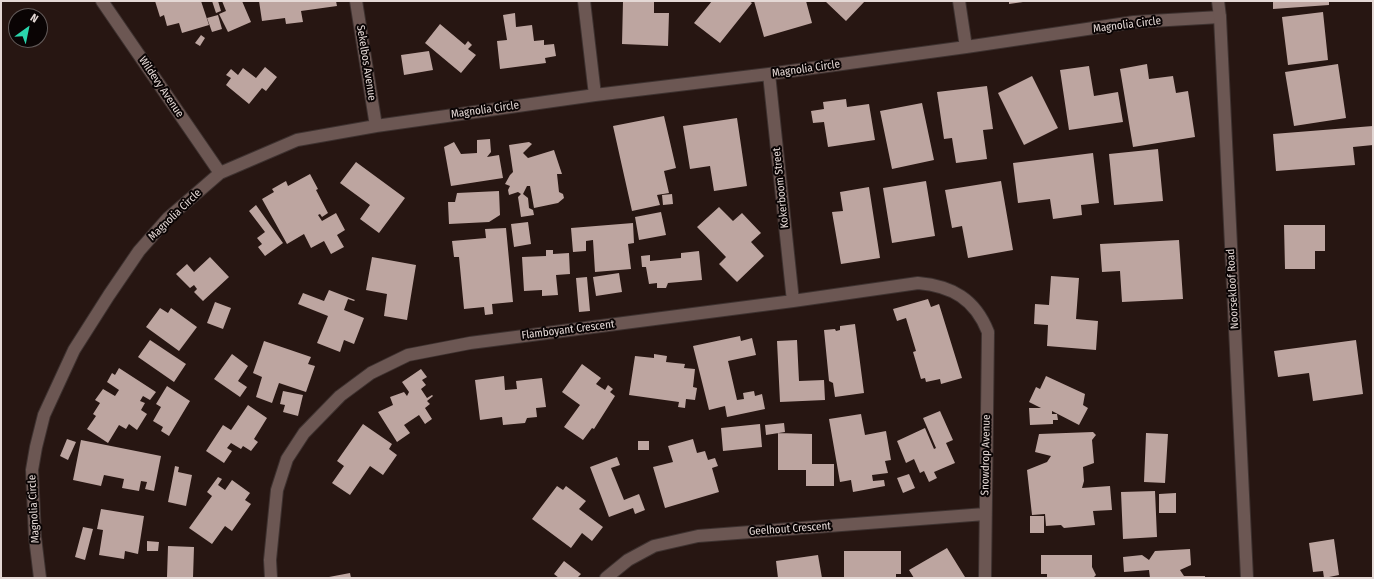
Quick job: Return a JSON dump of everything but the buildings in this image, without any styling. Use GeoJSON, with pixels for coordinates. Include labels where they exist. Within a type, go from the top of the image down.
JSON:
{"type":"FeatureCollection","features":[{"type":"Feature","properties":{"kind":"street","name":"Wildevy Avenue"},"geometry":{"type":"LineString","coordinates":[[102,1],[220,172]]}},
{"type":"Feature","properties":{"kind":"street","name":"Sekelbos Avenue"},"geometry":{"type":"LineString","coordinates":[[356,1],[376,126]]}},
{"type":"Feature","properties":{"kind":"street"},"geometry":{"type":"LineString","coordinates":[[584,1],[595,95]]}},
{"type":"Feature","properties":{"kind":"street"},"geometry":{"type":"LineString","coordinates":[[959,1],[966,47]]}},
{"type":"Feature","properties":{"kind":"street","name":"Noorsekloof Road"},"geometry":{"type":"LineString","coordinates":[[1218,1],[1247,578]]}},
{"type":"Feature","properties":{"kind":"street","name":"Magnolia Circle"},"geometry":{"type":"LineString","coordinates":[[40,578],[35,537],[32,470],[44,415],[74,350],[139,251],[168,218],[220,172],[297,140],[376,126],[595,95],[769,74],[966,47],[1134,22],[1220,17]]}},
{"type":"Feature","properties":{"kind":"street","name":"Kokerboom Street"},"geometry":{"type":"LineString","coordinates":[[769,74],[793,301]]}},
{"type":"Feature","properties":{"kind":"street","name":"Flamboyant Crescent"},"geometry":{"type":"LineString","coordinates":[[271,578],[270,560],[277,490],[287,459],[304,433],[340,396],[371,373],[408,355],[470,343],[793,301],[918,283],[934,284],[962,296],[973,306],[983,319],[988,332]]}},
{"type":"Feature","properties":{"kind":"street","name":"Snowdrop Avenue"},"geometry":{"type":"LineString","coordinates":[[985,578],[988,332]]}},
{"type":"Feature","properties":{"kind":"street","name":"Geelhout Crescent"},"geometry":{"type":"LineString","coordinates":[[606,578],[628,560],[654,546],[698,536],[985,514]]}}]}
